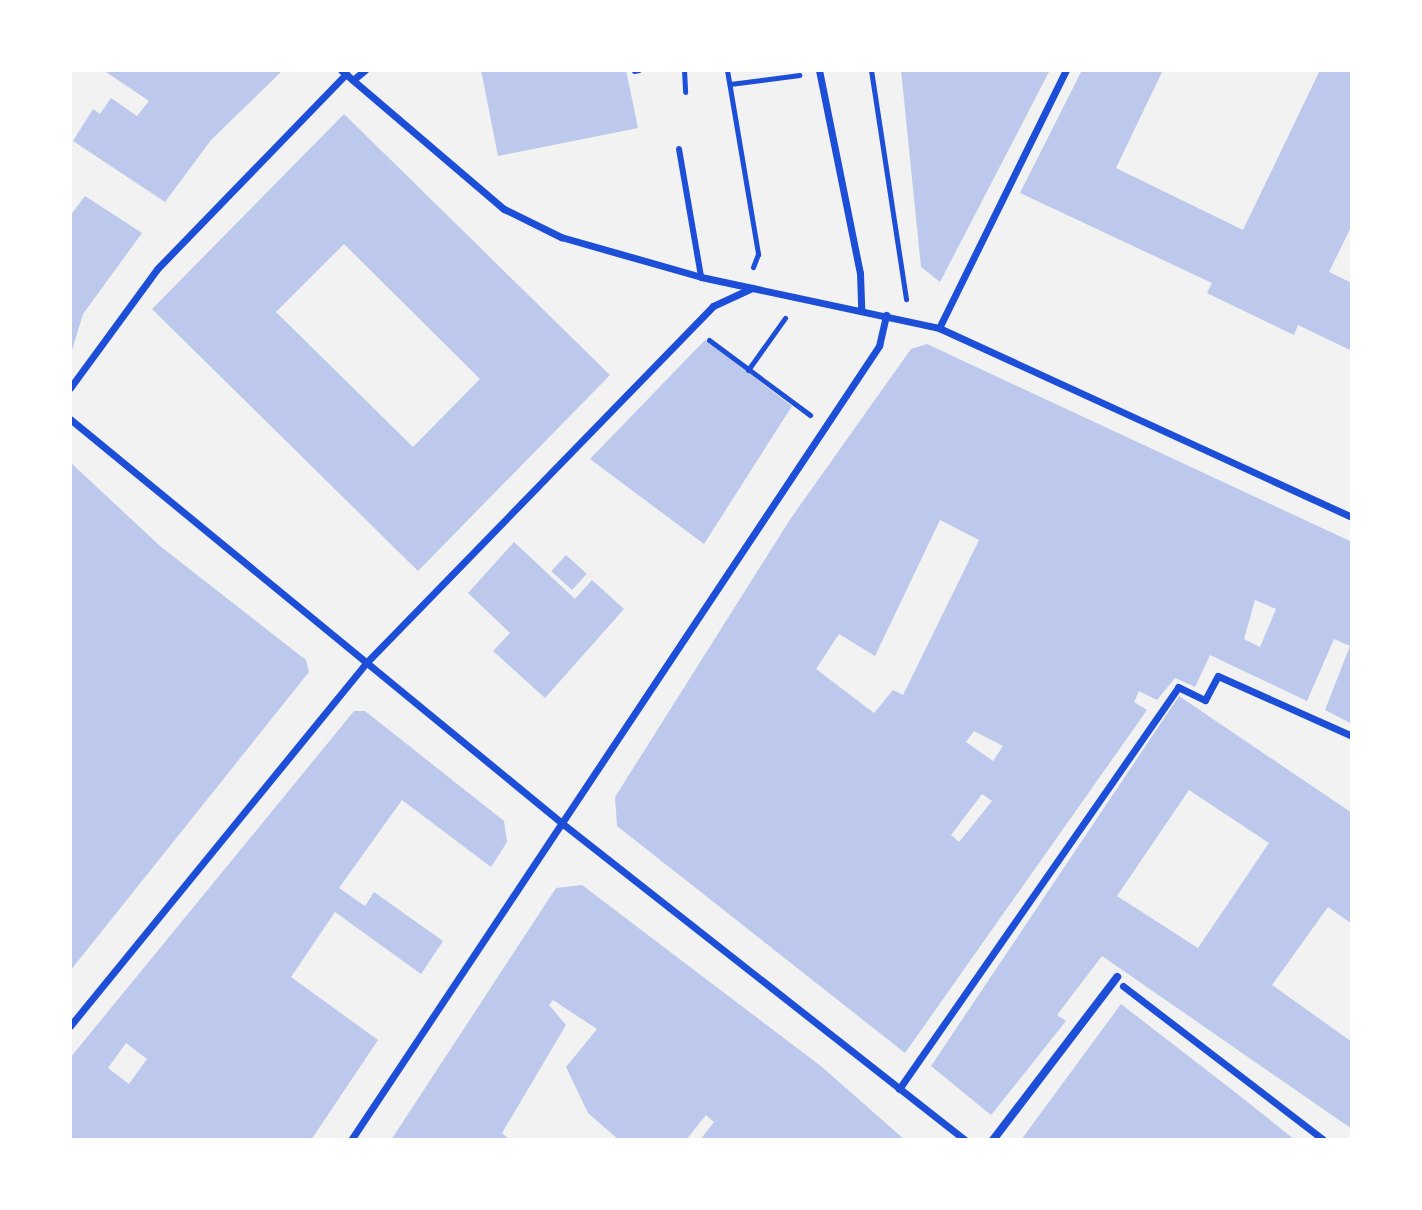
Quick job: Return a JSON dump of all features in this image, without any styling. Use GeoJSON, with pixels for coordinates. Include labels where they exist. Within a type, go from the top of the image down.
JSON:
{"type":"FeatureCollection","features":[{"type":"Feature","properties":{"kind":"street"},"geometry":{"type":"LineString","coordinates":[[70,388],[157,269],[347,75],[365,70]]}},
{"type":"Feature","properties":{"kind":"street"},"geometry":{"type":"LineString","coordinates":[[939,328],[1066,70]]}},
{"type":"Feature","properties":{"kind":"street"},"geometry":{"type":"LineString","coordinates":[[819,71],[861,310]]}},
{"type":"Feature","properties":{"kind":"street"},"geometry":{"type":"LineString","coordinates":[[347,75],[504,209],[561,237],[701,277],[939,328],[1352,517]]}},
{"type":"Feature","properties":{"kind":"street"},"geometry":{"type":"LineString","coordinates":[[70,1026],[365,664],[713,306],[749,287]]}},
{"type":"Feature","properties":{"kind":"street"},"geometry":{"type":"LineString","coordinates":[[351,1140],[879,346],[886,315]]}},
{"type":"Feature","properties":{"kind":"street"},"geometry":{"type":"LineString","coordinates":[[70,419],[563,824],[965,1140]]}},
{"type":"Feature","properties":{"kind":"street"},"geometry":{"type":"LineString","coordinates":[[899,1089],[1178,687],[1205,700],[1218,676],[1352,736]]}},
{"type":"Feature","properties":{"kind":"street"},"geometry":{"type":"LineString","coordinates":[[993,1140],[1117,977]]}},
{"type":"Feature","properties":{"kind":"street"},"geometry":{"type":"LineString","coordinates":[[1123,986],[1324,1140]]}},
{"type":"Feature","properties":{"kind":"lane"},"geometry":{"type":"LineString","coordinates":[[679,149],[701,277]]}},
{"type":"Feature","properties":{"kind":"path"},"geometry":{"type":"LineString","coordinates":[[684,70],[685,92]]}},
{"type":"Feature","properties":{"kind":"path"},"geometry":{"type":"LineString","coordinates":[[727,70],[758,254],[749,287]]}},
{"type":"Feature","properties":{"kind":"path"},"geometry":{"type":"LineString","coordinates":[[871,70],[908,320]]}},
{"type":"Feature","properties":{"kind":"path"},"geometry":{"type":"LineString","coordinates":[[730,84],[819,71]]}},
{"type":"Feature","properties":{"kind":"path"},"geometry":{"type":"LineString","coordinates":[[748,370],[800,297]]}},
{"type":"Feature","properties":{"kind":"path"},"geometry":{"type":"LineString","coordinates":[[692,327],[826,427]]}},
{"type":"Feature","properties":{"kind":"building"},"geometry":{"type":"Polygon","coordinates":[[[103,70],[280,70],[280,73],[211,140],[165,202],[73,141],[93,109],[100,114],[111,98],[137,116],[149,101],[103,70]]]}},
{"type":"Feature","properties":{"kind":"building"},"geometry":{"type":"Polygon","coordinates":[[[481,70],[626,70],[638,128],[498,156],[481,70]]]}},
{"type":"Feature","properties":{"kind":"building"},"geometry":{"type":"Polygon","coordinates":[[[901,70],[1050,70],[940,282],[921,267],[901,70]]]}},
{"type":"Feature","properties":{"kind":"building"},"geometry":{"type":"Polygon","coordinates":[[[1082,70],[1163,70],[1116,168],[1243,230],[1320,70],[1352,70],[1352,225],[1329,272],[1352,283],[1352,351],[1298,325],[1294,335],[1207,293],[1212,283],[1020,193],[1082,70]]]}},
{"type":"Feature","properties":{"kind":"building"},"geometry":{"type":"Polygon","coordinates":[[[344,114],[610,375],[418,571],[152,309],[344,114]],[[344,244],[276,312],[413,447],[480,379],[344,244]]]}},
{"type":"Feature","properties":{"kind":"building"},"geometry":{"type":"Polygon","coordinates":[[[85,196],[142,233],[83,314],[72,350],[70,216],[85,196]]]}},
{"type":"Feature","properties":{"kind":"building"},"geometry":{"type":"Polygon","coordinates":[[[705,340],[792,406],[704,544],[590,459],[705,340]]]}},
{"type":"Feature","properties":{"kind":"building"},"geometry":{"type":"Polygon","coordinates":[[[927,344],[1352,542],[1352,724],[1325,710],[1350,646],[1334,639],[1307,701],[1210,655],[1195,687],[1175,678],[1157,700],[1139,691],[1134,702],[1147,710],[905,1053],[617,826],[615,797],[791,518],[911,349],[927,344]],[[940,520],[875,656],[839,634],[816,669],[874,713],[893,690],[903,695],[979,540],[940,520]],[[1255,600],[1244,639],[1260,647],[1276,609],[1255,600]],[[974,731],[966,742],[993,761],[1003,746],[974,731]],[[982,794],[951,835],[959,842],[992,801],[982,794]]]}},
{"type":"Feature","properties":{"kind":"building"},"geometry":{"type":"Polygon","coordinates":[[[70,462],[160,546],[306,660],[309,672],[70,971],[70,462]]]}},
{"type":"Feature","properties":{"kind":"building"},"geometry":{"type":"Polygon","coordinates":[[[514,542],[575,599],[592,580],[624,609],[545,698],[493,651],[510,633],[468,593],[514,542]]]}},
{"type":"Feature","properties":{"kind":"building"},"geometry":{"type":"Polygon","coordinates":[[[566,555],[587,574],[572,590],[551,571],[566,555]]]}},
{"type":"Feature","properties":{"kind":"building"},"geometry":{"type":"Polygon","coordinates":[[[1179,696],[1352,813],[1352,924],[1328,907],[1272,985],[1352,1042],[1352,1129],[1102,956],[1057,1015],[1066,1021],[991,1115],[931,1066],[1179,696]],[[1189,790],[1117,896],[1198,948],[1269,843],[1189,790]]]}},
{"type":"Feature","properties":{"kind":"building"},"geometry":{"type":"Polygon","coordinates":[[[354,711],[365,711],[504,821],[507,842],[491,867],[402,800],[339,888],[365,906],[374,892],[443,941],[421,974],[335,912],[291,977],[378,1040],[311,1140],[70,1140],[70,1058],[354,711]],[[126,1043],[108,1068],[129,1084],[147,1059],[126,1043]]]}},
{"type":"Feature","properties":{"kind":"building"},"geometry":{"type":"Polygon","coordinates":[[[582,885],[822,1067],[905,1140],[700,1140],[714,1122],[706,1115],[686,1140],[619,1140],[588,1113],[566,1067],[597,1029],[553,1000],[549,1005],[566,1025],[502,1133],[510,1140],[391,1140],[556,888],[582,885]]]}},
{"type":"Feature","properties":{"kind":"building"},"geometry":{"type":"Polygon","coordinates":[[[1121,1004],[1240,1096],[1295,1140],[1021,1140],[1121,1004]]]}}]}
